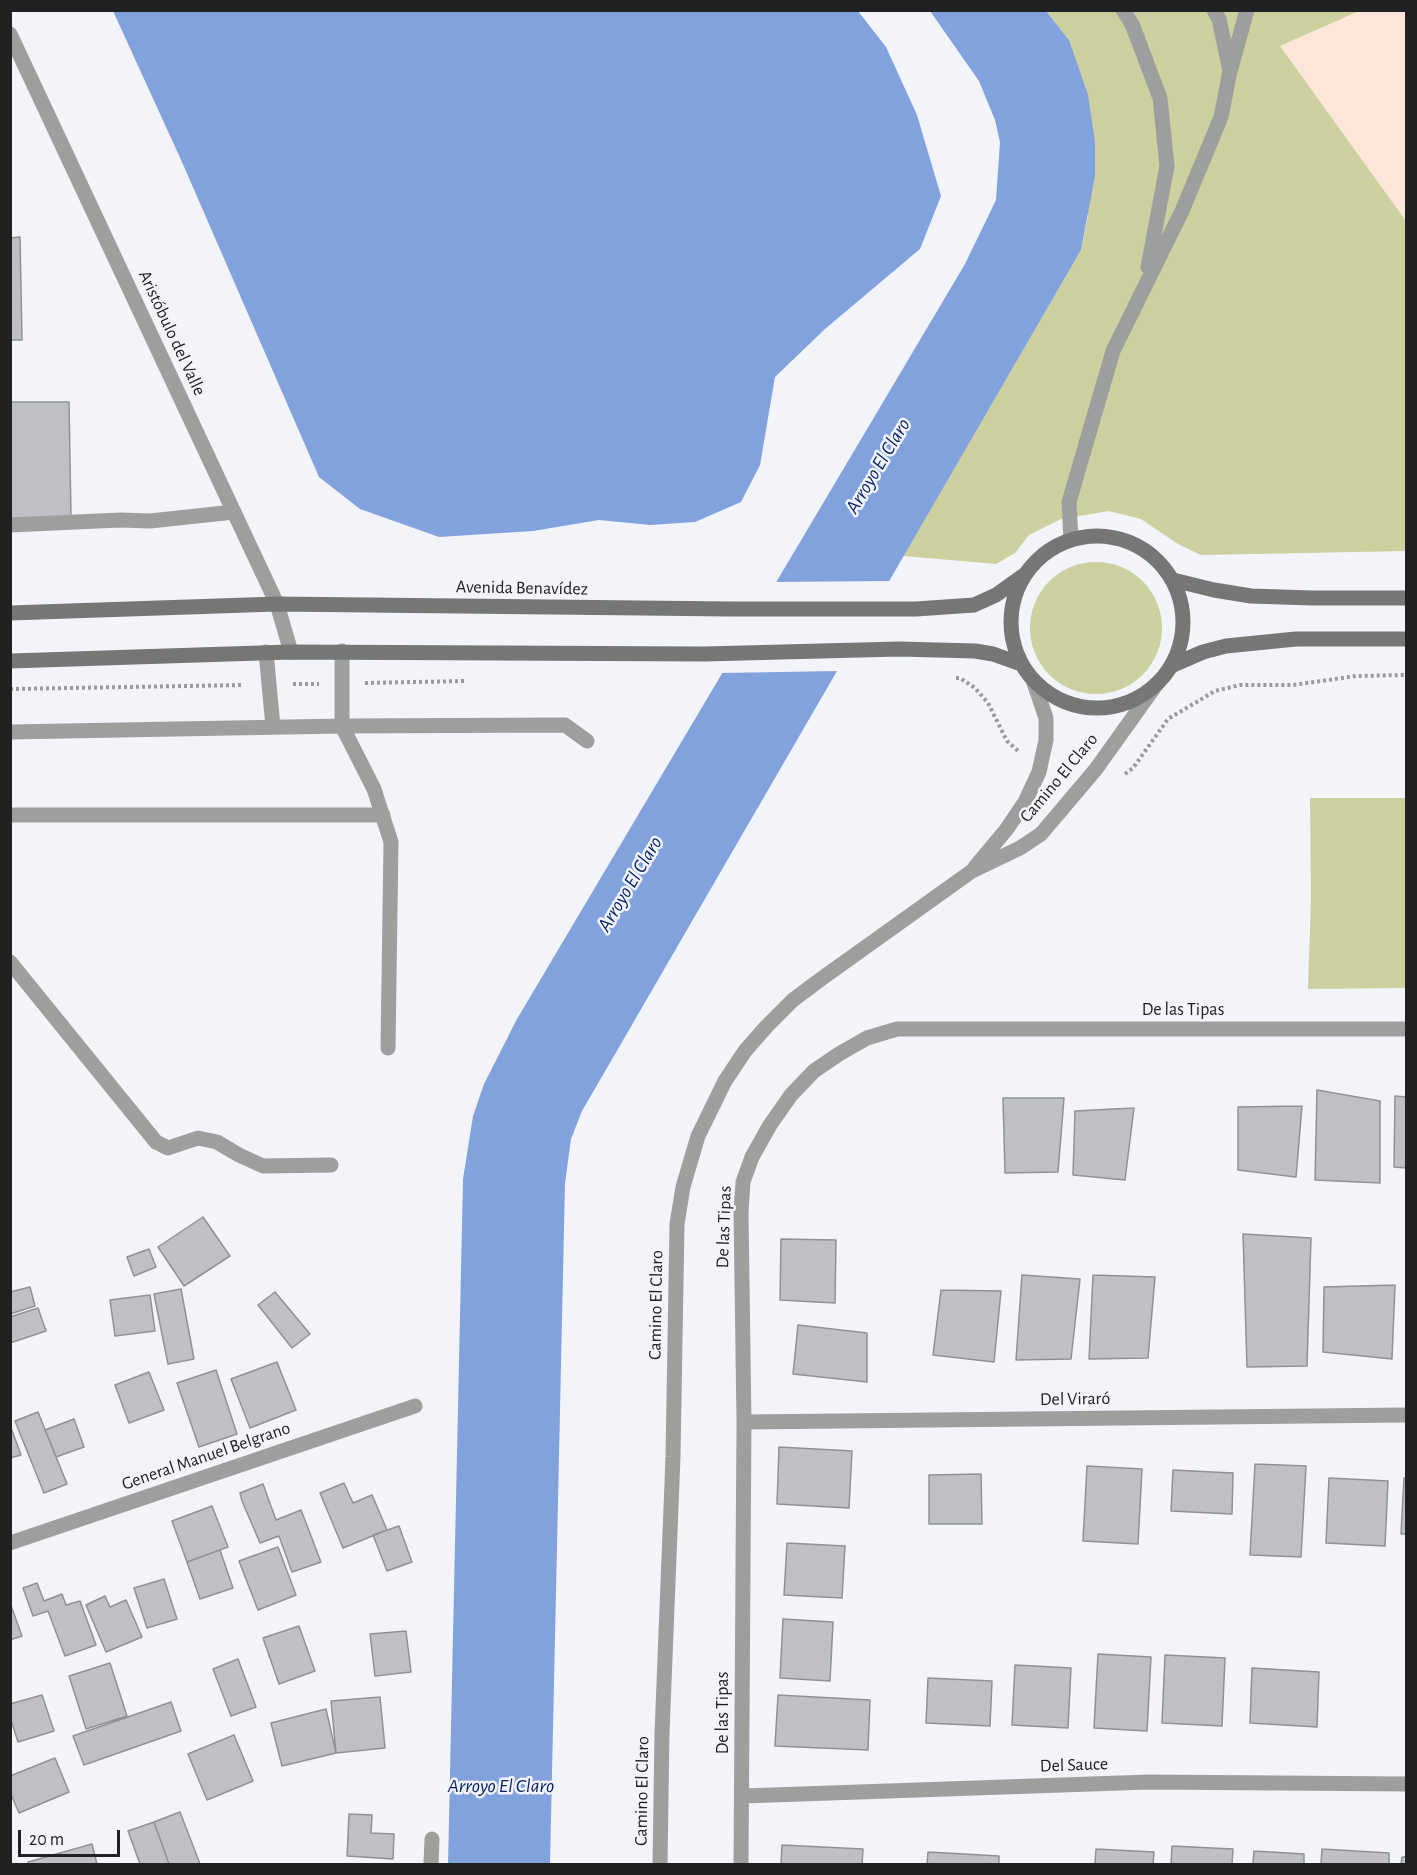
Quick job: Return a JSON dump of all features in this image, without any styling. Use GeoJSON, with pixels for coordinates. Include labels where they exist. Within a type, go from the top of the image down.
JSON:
{"type":"FeatureCollection","features":[{"type":"Feature","properties":{"kind":"main road"},"geometry":{"type":"LineString","coordinates":[[1100,536],[1128,542],[1154,557],[1173,580],[1182,608],[1182,638],[1173,665],[1156,685],[1134,700],[1107,708],[1080,707],[1055,697],[1033,681],[1022,664],[1011,635],[1012,604],[1024,575],[1044,554],[1071,540],[1100,536]]}},
{"type":"Feature","properties":{"kind":"main road","name":"Avenida Benavídez"},"geometry":{"type":"LineString","coordinates":[[10,613],[277,604],[916,609],[975,605],[996,595],[1024,575]]}},
{"type":"Feature","properties":{"kind":"main road"},"geometry":{"type":"LineString","coordinates":[[1173,580],[1251,596],[1407,598]]}},
{"type":"Feature","properties":{"kind":"main road"},"geometry":{"type":"LineString","coordinates":[[1173,665],[1203,652],[1226,646],[1296,639],[1407,639]]}},
{"type":"Feature","properties":{"kind":"main road"},"geometry":{"type":"LineString","coordinates":[[10,661],[342,651],[704,654],[899,650],[975,651],[993,654],[1022,664]]}},
{"type":"Feature","properties":{"kind":"street"},"geometry":{"type":"LineString","coordinates":[[1123,10],[1132,24],[1160,98],[1167,166],[1145,286]]}},
{"type":"Feature","properties":{"kind":"street"},"geometry":{"type":"LineString","coordinates":[[1214,10],[1219,19],[1230,71]]}},
{"type":"Feature","properties":{"kind":"street"},"geometry":{"type":"LineString","coordinates":[[1071,540],[1069,502],[1113,351],[1182,210],[1221,117],[1230,71],[1247,10]]}},
{"type":"Feature","properties":{"kind":"street","name":"Aristóbulo del Valle"},"geometry":{"type":"LineString","coordinates":[[10,34],[277,604],[291,652]]}},
{"type":"Feature","properties":{"kind":"street"},"geometry":{"type":"LineString","coordinates":[[10,525],[120,520],[150,521],[234,512]]}},
{"type":"Feature","properties":{"kind":"street"},"geometry":{"type":"LineString","coordinates":[[342,651],[342,726],[374,789],[391,842],[388,1048]]}},
{"type":"Feature","properties":{"kind":"street"},"geometry":{"type":"LineString","coordinates":[[266,652],[273,727]]}},
{"type":"Feature","properties":{"kind":"street","name":"Camino El Claro"},"geometry":{"type":"LineString","coordinates":[[972,871],[1006,830],[1025,802],[1039,772],[1046,740],[1046,718],[1033,681]]}},
{"type":"Feature","properties":{"kind":"street","name":"Camino El Claro"},"geometry":{"type":"LineString","coordinates":[[660,1864],[662,1733],[673,1457],[677,1224],[690,1160],[710,1110],[725,1081],[745,1052],[793,1000],[972,871],[1020,848],[1041,834],[1096,769],[1156,685]]}},
{"type":"Feature","properties":{"kind":"street"},"geometry":{"type":"LineString","coordinates":[[10,732],[342,726],[565,725],[586,741]]}},
{"type":"Feature","properties":{"kind":"street"},"geometry":{"type":"LineString","coordinates":[[10,815],[382,815]]}},
{"type":"Feature","properties":{"kind":"street"},"geometry":{"type":"LineString","coordinates":[[10,962],[156,1142],[168,1148],[198,1138],[217,1142],[238,1155],[263,1166],[331,1165]]}},
{"type":"Feature","properties":{"kind":"street","name":"De las Tipas"},"geometry":{"type":"LineString","coordinates":[[741,1864],[744,1422],[741,1212],[743,1182],[752,1157],[770,1125],[791,1095],[814,1071],[839,1054],[867,1038],[897,1029],[1407,1029]]}},
{"type":"Feature","properties":{"kind":"street","name":"General Manuel Belgrano"},"geometry":{"type":"LineString","coordinates":[[10,1543],[415,1406]]}},
{"type":"Feature","properties":{"kind":"street","name":"Del Viraró"},"geometry":{"type":"LineString","coordinates":[[744,1422],[1407,1415]]}},
{"type":"Feature","properties":{"kind":"street","name":"Del Sauce"},"geometry":{"type":"LineString","coordinates":[[742,1796],[1149,1782],[1407,1784]]}},
{"type":"Feature","properties":{"kind":"street"},"geometry":{"type":"LineString","coordinates":[[431,1864],[432,1839]]}},
{"type":"Feature","properties":{"kind":"path"},"geometry":{"type":"LineString","coordinates":[[1118,780],[1133,768],[1168,719],[1215,691],[1240,686],[1293,685],[1356,676],[1407,675]]}},
{"type":"Feature","properties":{"kind":"path"},"geometry":{"type":"LineString","coordinates":[[951,677],[960,678],[982,695],[1007,741],[1022,754]]}},
{"type":"Feature","properties":{"kind":"shaded area"},"geometry":{"type":"Polygon","coordinates":[[[1359,11],[1406,11],[1406,221],[1280,46],[1359,11]]]}},
{"type":"Feature","properties":{"kind":"green space"},"geometry":{"type":"Polygon","coordinates":[[[1046,11],[1359,11],[1280,46],[1406,221],[1406,551],[1201,555],[1178,544],[1141,519],[1109,511],[1061,519],[1029,535],[1015,553],[996,564],[903,556],[1081,250],[1088,216],[1069,40],[1046,11]]]}},
{"type":"Feature","properties":{"kind":"green space"},"geometry":{"type":"Polygon","coordinates":[[[1096,562],[1121,567],[1142,582],[1157,603],[1162,628],[1157,653],[1142,674],[1121,689],[1096,694],[1071,689],[1050,674],[1035,653],[1030,628],[1035,603],[1050,582],[1071,567],[1096,562]]]}},
{"type":"Feature","properties":{"kind":"green space"},"geometry":{"type":"Polygon","coordinates":[[[1310,798],[1406,798],[1406,988],[1308,989],[1311,898],[1310,798]]]}},
{"type":"Feature","properties":{"kind":"water"},"geometry":{"type":"Polygon","coordinates":[[[113,11],[858,11],[886,47],[917,115],[941,196],[920,249],[825,329],[775,377],[760,465],[741,502],[695,522],[650,525],[599,520],[533,531],[439,537],[360,509],[319,477],[182,162],[113,11]]]}},
{"type":"Feature","properties":{"kind":"water","name":"Arroyo El Claro"},"geometry":{"type":"Polygon","coordinates":[[[930,11],[1046,11],[1069,40],[1088,95],[1095,142],[1095,176],[1081,250],[582,1111],[571,1139],[565,1183],[550,1864],[448,1864],[463,1179],[473,1116],[484,1084],[517,1019],[965,264],[996,200],[1000,142],[995,120],[979,81],[930,11]]]}},
{"type":"Feature","properties":{"kind":"pier"},"geometry":{"type":"Polygon","coordinates":[[[892,581],[840,671],[719,673],[773,582],[892,581]]]}},
{"type":"Feature","properties":{"kind":"building"},"geometry":{"type":"Polygon","coordinates":[[[20,237],[22,340],[10,340],[10,238],[20,237]]]}},
{"type":"Feature","properties":{"kind":"building"},"geometry":{"type":"Polygon","coordinates":[[[10,402],[69,402],[71,518],[10,519],[10,402]]]}},
{"type":"Feature","properties":{"kind":"building"},"geometry":{"type":"Polygon","coordinates":[[[1317,1090],[1380,1101],[1380,1183],[1315,1180],[1317,1090]]]}},
{"type":"Feature","properties":{"kind":"building"},"geometry":{"type":"Polygon","coordinates":[[[1395,1096],[1406,1097],[1406,1168],[1394,1167],[1395,1096]]]}},
{"type":"Feature","properties":{"kind":"building"},"geometry":{"type":"Polygon","coordinates":[[[1003,1098],[1064,1098],[1058,1172],[1005,1173],[1003,1098]]]}},
{"type":"Feature","properties":{"kind":"building"},"geometry":{"type":"Polygon","coordinates":[[[1302,1106],[1296,1177],[1238,1170],[1238,1107],[1302,1106]]]}},
{"type":"Feature","properties":{"kind":"building"},"geometry":{"type":"Polygon","coordinates":[[[1134,1108],[1125,1180],[1073,1175],[1075,1111],[1134,1108]]]}},
{"type":"Feature","properties":{"kind":"building"},"geometry":{"type":"Polygon","coordinates":[[[203,1217],[230,1256],[184,1286],[158,1247],[203,1217]]]}},
{"type":"Feature","properties":{"kind":"building"},"geometry":{"type":"Polygon","coordinates":[[[1243,1234],[1311,1238],[1307,1366],[1247,1367],[1243,1234]]]}},
{"type":"Feature","properties":{"kind":"building"},"geometry":{"type":"Polygon","coordinates":[[[781,1239],[836,1240],[835,1303],[780,1300],[781,1239]]]}},
{"type":"Feature","properties":{"kind":"building"},"geometry":{"type":"Polygon","coordinates":[[[149,1249],[156,1267],[134,1276],[127,1257],[149,1249]]]}},
{"type":"Feature","properties":{"kind":"building"},"geometry":{"type":"Polygon","coordinates":[[[1022,1275],[1080,1279],[1071,1359],[1016,1360],[1022,1275]]]}},
{"type":"Feature","properties":{"kind":"building"},"geometry":{"type":"Polygon","coordinates":[[[1093,1275],[1155,1277],[1148,1358],[1089,1359],[1093,1275]]]}},
{"type":"Feature","properties":{"kind":"building"},"geometry":{"type":"Polygon","coordinates":[[[1395,1285],[1392,1359],[1323,1352],[1324,1287],[1395,1285]]]}},
{"type":"Feature","properties":{"kind":"building"},"geometry":{"type":"Polygon","coordinates":[[[30,1287],[35,1306],[10,1314],[10,1292],[30,1287]]]}},
{"type":"Feature","properties":{"kind":"building"},"geometry":{"type":"Polygon","coordinates":[[[181,1289],[194,1359],[168,1364],[154,1294],[181,1289]]]}},
{"type":"Feature","properties":{"kind":"building"},"geometry":{"type":"Polygon","coordinates":[[[941,1290],[1001,1291],[994,1362],[933,1355],[941,1290]]]}},
{"type":"Feature","properties":{"kind":"building"},"geometry":{"type":"Polygon","coordinates":[[[275,1292],[310,1334],[292,1348],[258,1305],[275,1292]]]}},
{"type":"Feature","properties":{"kind":"building"},"geometry":{"type":"Polygon","coordinates":[[[150,1295],[155,1331],[115,1336],[110,1300],[150,1295]]]}},
{"type":"Feature","properties":{"kind":"building"},"geometry":{"type":"Polygon","coordinates":[[[38,1308],[46,1331],[10,1343],[10,1317],[38,1308]]]}},
{"type":"Feature","properties":{"kind":"building"},"geometry":{"type":"Polygon","coordinates":[[[798,1325],[867,1333],[867,1382],[793,1374],[798,1325]]]}},
{"type":"Feature","properties":{"kind":"building"},"geometry":{"type":"Polygon","coordinates":[[[277,1362],[296,1410],[250,1428],[231,1379],[277,1362]]]}},
{"type":"Feature","properties":{"kind":"building"},"geometry":{"type":"Polygon","coordinates":[[[216,1370],[237,1434],[199,1447],[177,1383],[216,1370]]]}},
{"type":"Feature","properties":{"kind":"building"},"geometry":{"type":"Polygon","coordinates":[[[149,1372],[164,1410],[129,1423],[115,1385],[149,1372]]]}},
{"type":"Feature","properties":{"kind":"building"},"geometry":{"type":"Polygon","coordinates":[[[38,1412],[67,1484],[44,1493],[15,1421],[38,1412]]]}},
{"type":"Feature","properties":{"kind":"building"},"geometry":{"type":"Polygon","coordinates":[[[74,1419],[84,1447],[56,1457],[45,1430],[74,1419]]]}},
{"type":"Feature","properties":{"kind":"building"},"geometry":{"type":"Polygon","coordinates":[[[10,1425],[21,1455],[10,1458],[10,1425]]]}},
{"type":"Feature","properties":{"kind":"building"},"geometry":{"type":"Polygon","coordinates":[[[779,1447],[852,1451],[849,1508],[777,1504],[779,1447]]]}},
{"type":"Feature","properties":{"kind":"building"},"geometry":{"type":"Polygon","coordinates":[[[1255,1464],[1306,1466],[1301,1557],[1250,1555],[1255,1464]]]}},
{"type":"Feature","properties":{"kind":"building"},"geometry":{"type":"Polygon","coordinates":[[[1087,1466],[1142,1469],[1138,1544],[1083,1541],[1087,1466]]]}},
{"type":"Feature","properties":{"kind":"building"},"geometry":{"type":"Polygon","coordinates":[[[1173,1470],[1233,1473],[1232,1514],[1171,1511],[1173,1470]]]}},
{"type":"Feature","properties":{"kind":"building"},"geometry":{"type":"Polygon","coordinates":[[[981,1474],[982,1524],[929,1524],[929,1475],[981,1474]]]}},
{"type":"Feature","properties":{"kind":"building"},"geometry":{"type":"Polygon","coordinates":[[[1329,1478],[1388,1481],[1385,1546],[1326,1543],[1329,1478]]]}},
{"type":"Feature","properties":{"kind":"building"},"geometry":{"type":"Polygon","coordinates":[[[1404,1478],[1406,1478],[1406,1534],[1401,1534],[1404,1478]]]}},
{"type":"Feature","properties":{"kind":"building"},"geometry":{"type":"Polygon","coordinates":[[[344,1483],[353,1503],[372,1495],[387,1530],[343,1548],[320,1493],[344,1483]]]}},
{"type":"Feature","properties":{"kind":"building"},"geometry":{"type":"Polygon","coordinates":[[[263,1484],[276,1520],[301,1510],[321,1562],[292,1572],[279,1536],[260,1543],[240,1493],[263,1484]]]}},
{"type":"Feature","properties":{"kind":"building"},"geometry":{"type":"Polygon","coordinates":[[[212,1506],[228,1547],[187,1562],[172,1521],[212,1506]]]}},
{"type":"Feature","properties":{"kind":"building"},"geometry":{"type":"Polygon","coordinates":[[[399,1526],[412,1562],[387,1571],[373,1535],[399,1526]]]}},
{"type":"Feature","properties":{"kind":"building"},"geometry":{"type":"Polygon","coordinates":[[[787,1543],[845,1546],[842,1598],[784,1595],[787,1543]]]}},
{"type":"Feature","properties":{"kind":"building"},"geometry":{"type":"Polygon","coordinates":[[[278,1547],[296,1595],[258,1610],[239,1561],[278,1547]]]}},
{"type":"Feature","properties":{"kind":"building"},"geometry":{"type":"Polygon","coordinates":[[[220,1550],[233,1588],[200,1599],[187,1562],[220,1550]]]}},
{"type":"Feature","properties":{"kind":"building"},"geometry":{"type":"Polygon","coordinates":[[[164,1579],[177,1619],[147,1628],[134,1588],[164,1579]]]}},
{"type":"Feature","properties":{"kind":"building"},"geometry":{"type":"Polygon","coordinates":[[[37,1583],[44,1601],[62,1594],[66,1605],[80,1601],[96,1645],[65,1656],[48,1611],[33,1616],[23,1588],[37,1583]]]}},
{"type":"Feature","properties":{"kind":"building"},"geometry":{"type":"Polygon","coordinates":[[[105,1596],[110,1607],[126,1600],[142,1637],[106,1652],[86,1605],[105,1596]]]}},
{"type":"Feature","properties":{"kind":"building"},"geometry":{"type":"Polygon","coordinates":[[[10,1603],[22,1636],[10,1640],[10,1603]]]}},
{"type":"Feature","properties":{"kind":"building"},"geometry":{"type":"Polygon","coordinates":[[[783,1619],[833,1622],[830,1681],[780,1678],[783,1619]]]}},
{"type":"Feature","properties":{"kind":"building"},"geometry":{"type":"Polygon","coordinates":[[[299,1626],[315,1671],[279,1684],[263,1638],[299,1626]]]}},
{"type":"Feature","properties":{"kind":"building"},"geometry":{"type":"Polygon","coordinates":[[[406,1631],[411,1672],[375,1676],[370,1634],[406,1631]]]}},
{"type":"Feature","properties":{"kind":"building"},"geometry":{"type":"Polygon","coordinates":[[[1098,1654],[1151,1657],[1147,1731],[1094,1728],[1098,1654]]]}},
{"type":"Feature","properties":{"kind":"building"},"geometry":{"type":"Polygon","coordinates":[[[1165,1655],[1225,1658],[1222,1726],[1162,1723],[1165,1655]]]}},
{"type":"Feature","properties":{"kind":"building"},"geometry":{"type":"Polygon","coordinates":[[[238,1659],[256,1707],[231,1716],[213,1669],[238,1659]]]}},
{"type":"Feature","properties":{"kind":"building"},"geometry":{"type":"Polygon","coordinates":[[[110,1663],[127,1716],[86,1729],[69,1676],[110,1663]]]}},
{"type":"Feature","properties":{"kind":"building"},"geometry":{"type":"Polygon","coordinates":[[[1015,1665],[1071,1668],[1068,1728],[1012,1725],[1015,1665]]]}},
{"type":"Feature","properties":{"kind":"building"},"geometry":{"type":"Polygon","coordinates":[[[1252,1668],[1319,1672],[1317,1727],[1250,1723],[1252,1668]]]}},
{"type":"Feature","properties":{"kind":"building"},"geometry":{"type":"Polygon","coordinates":[[[928,1678],[992,1681],[990,1726],[926,1723],[928,1678]]]}},
{"type":"Feature","properties":{"kind":"building"},"geometry":{"type":"Polygon","coordinates":[[[42,1695],[54,1731],[18,1742],[10,1717],[10,1704],[42,1695]]]}},
{"type":"Feature","properties":{"kind":"building"},"geometry":{"type":"Polygon","coordinates":[[[778,1695],[870,1700],[868,1750],[775,1746],[778,1695]]]}},
{"type":"Feature","properties":{"kind":"building"},"geometry":{"type":"Polygon","coordinates":[[[380,1697],[385,1748],[336,1753],[331,1701],[380,1697]]]}},
{"type":"Feature","properties":{"kind":"building"},"geometry":{"type":"Polygon","coordinates":[[[171,1702],[181,1731],[84,1765],[73,1736],[171,1702]]]}},
{"type":"Feature","properties":{"kind":"building"},"geometry":{"type":"Polygon","coordinates":[[[326,1709],[336,1753],[282,1766],[271,1723],[326,1709]]]}},
{"type":"Feature","properties":{"kind":"building"},"geometry":{"type":"Polygon","coordinates":[[[234,1735],[253,1781],[207,1800],[188,1754],[234,1735]]]}},
{"type":"Feature","properties":{"kind":"building"},"geometry":{"type":"Polygon","coordinates":[[[55,1758],[69,1792],[19,1813],[10,1792],[10,1776],[55,1758]]]}},
{"type":"Feature","properties":{"kind":"building"},"geometry":{"type":"Polygon","coordinates":[[[180,1812],[200,1864],[169,1864],[154,1822],[180,1812]]]}},
{"type":"Feature","properties":{"kind":"building"},"geometry":{"type":"Polygon","coordinates":[[[349,1814],[372,1815],[371,1833],[394,1834],[393,1859],[347,1856],[349,1814]]]}},
{"type":"Feature","properties":{"kind":"building"},"geometry":{"type":"Polygon","coordinates":[[[154,1822],[169,1864],[140,1864],[128,1831],[154,1822]]]}},
{"type":"Feature","properties":{"kind":"building"},"geometry":{"type":"Polygon","coordinates":[[[92,1844],[97,1864],[29,1864],[28,1862],[92,1844]]]}},
{"type":"Feature","properties":{"kind":"building"},"geometry":{"type":"Polygon","coordinates":[[[782,1845],[863,1849],[862,1864],[781,1864],[782,1845]]]}},
{"type":"Feature","properties":{"kind":"building"},"geometry":{"type":"Polygon","coordinates":[[[1172,1846],[1233,1849],[1232,1864],[1171,1864],[1172,1846]]]}},
{"type":"Feature","properties":{"kind":"building"},"geometry":{"type":"Polygon","coordinates":[[[1096,1849],[1154,1852],[1153,1864],[1095,1864],[1096,1849]]]}},
{"type":"Feature","properties":{"kind":"building"},"geometry":{"type":"Polygon","coordinates":[[[1322,1849],[1389,1853],[1389,1864],[1321,1864],[1322,1849]]]}},
{"type":"Feature","properties":{"kind":"building"},"geometry":{"type":"Polygon","coordinates":[[[1254,1851],[1304,1854],[1304,1864],[1253,1864],[1254,1851]]]}},
{"type":"Feature","properties":{"kind":"building"},"geometry":{"type":"Polygon","coordinates":[[[928,1852],[999,1856],[999,1864],[927,1864],[928,1852]]]}},
{"type":"Feature","properties":{"kind":"building"},"geometry":{"type":"Polygon","coordinates":[[[1402,1857],[1406,1857],[1406,1864],[1401,1864],[1402,1857]]]}}]}
